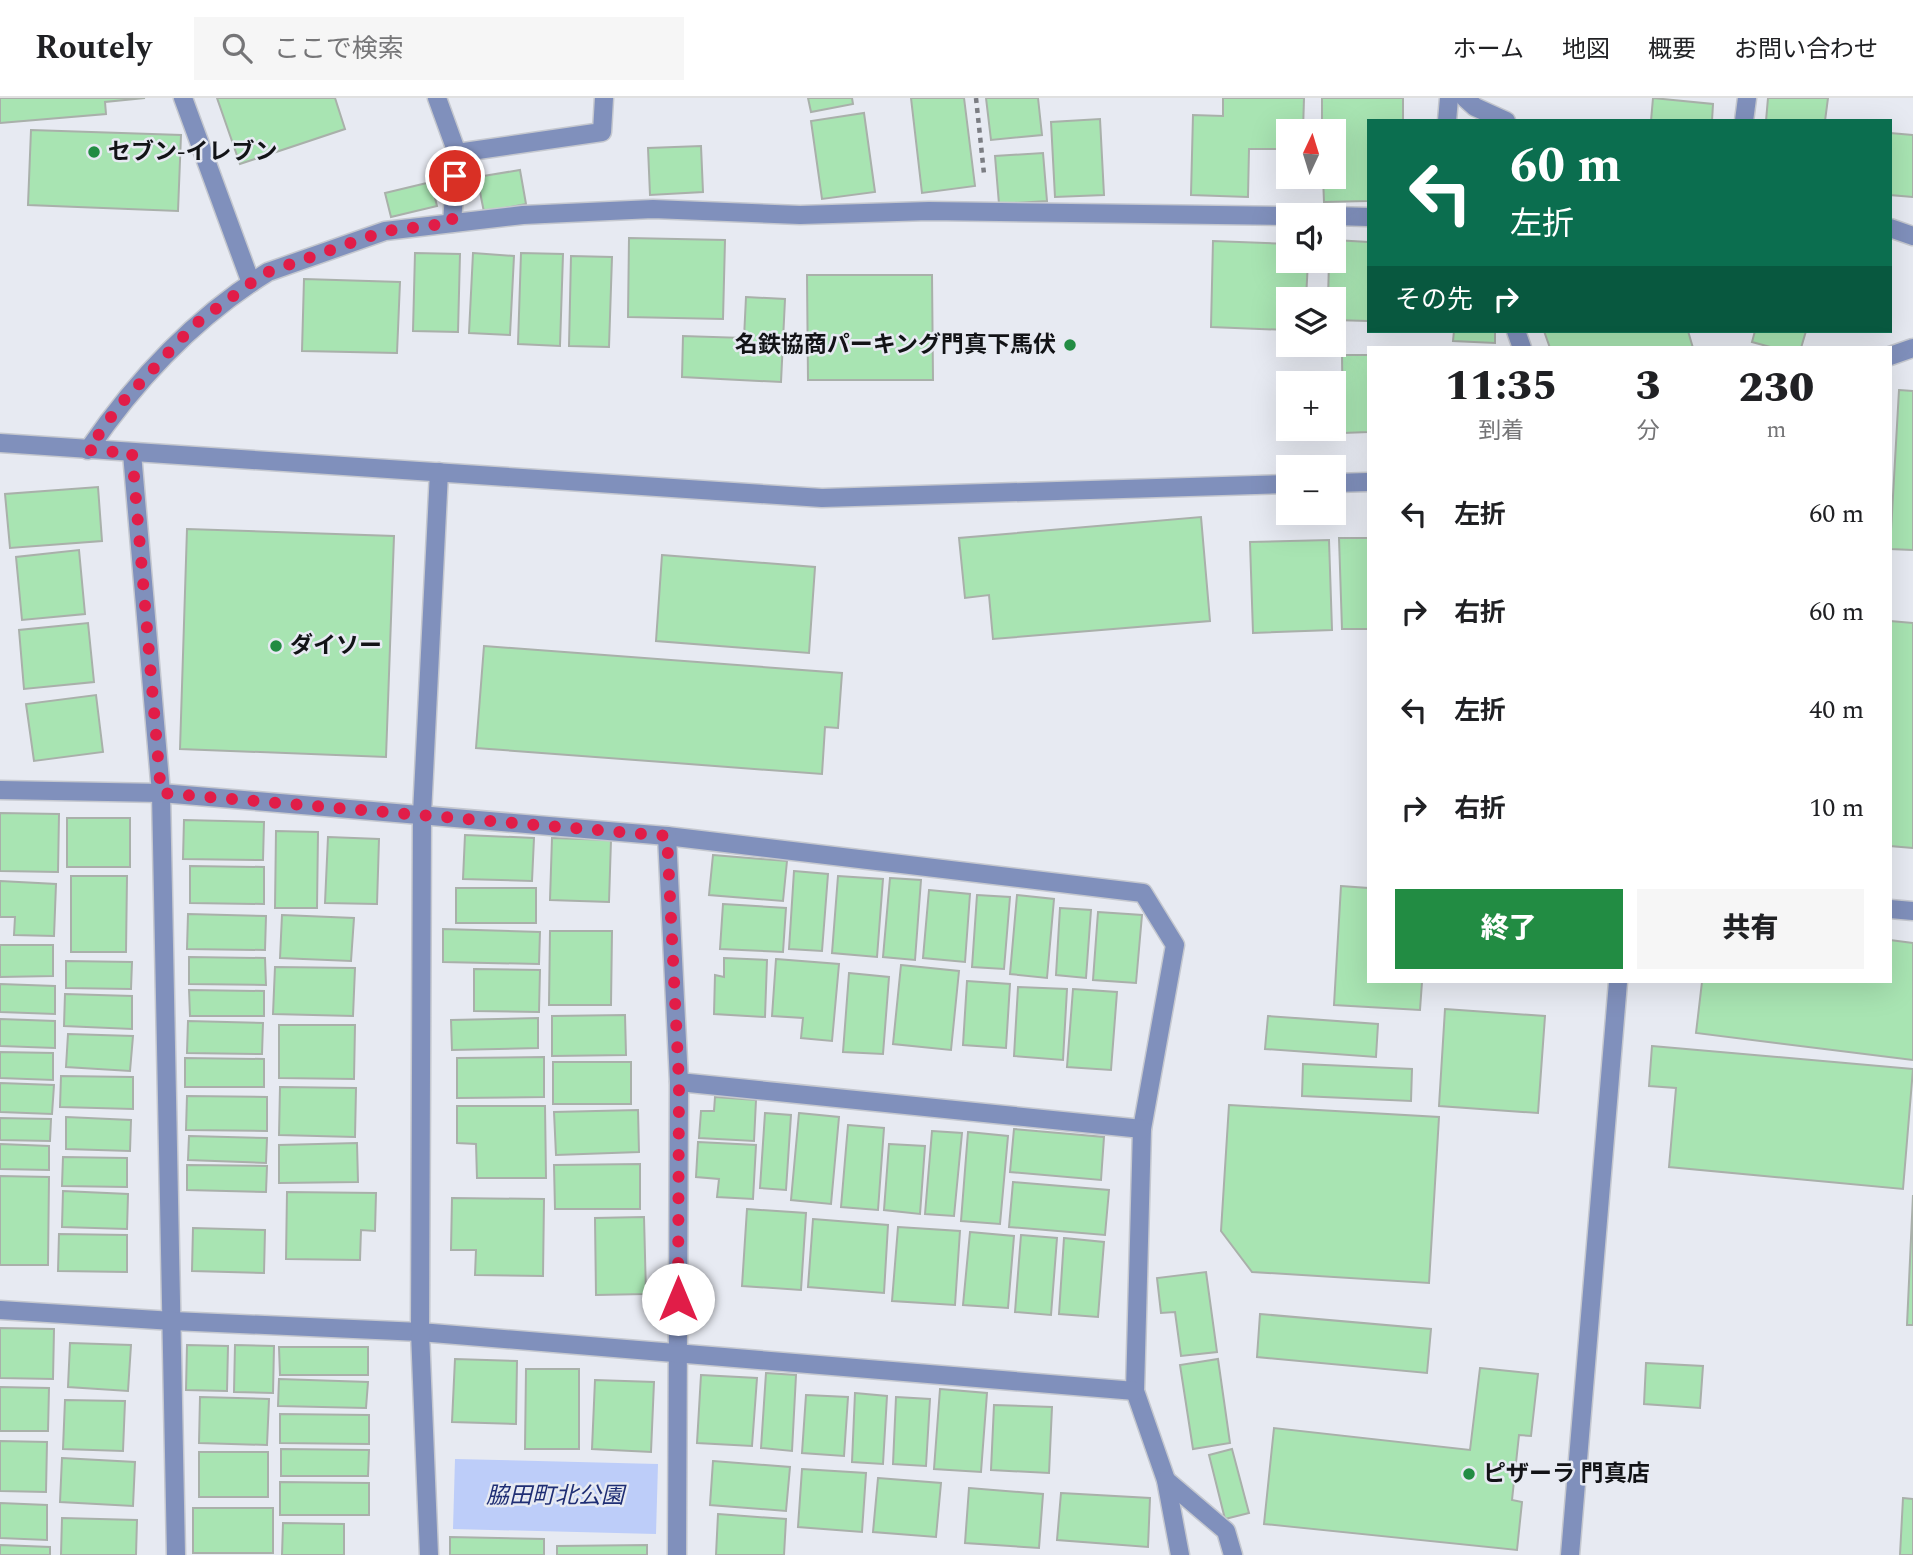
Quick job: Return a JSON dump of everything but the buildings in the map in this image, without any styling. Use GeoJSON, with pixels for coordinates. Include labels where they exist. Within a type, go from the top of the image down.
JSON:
{"type":"FeatureCollection","features":[{"type":"Feature","properties":{"kind":"street"},"geometry":{"type":"LineString","coordinates":[[183,98],[251,283]]}},
{"type":"Feature","properties":{"kind":"street"},"geometry":{"type":"LineString","coordinates":[[437,98],[457,153],[452,223]]}},
{"type":"Feature","properties":{"kind":"street"},"geometry":{"type":"LineString","coordinates":[[457,153],[603,132],[604,98]]}},
{"type":"Feature","properties":{"kind":"street"},"geometry":{"type":"LineString","coordinates":[[1447,119],[1449,98]]}},
{"type":"Feature","properties":{"kind":"street"},"geometry":{"type":"LineString","coordinates":[[1465,98],[1475,107],[1502,119]]}},
{"type":"Feature","properties":{"kind":"street"},"geometry":{"type":"LineString","coordinates":[[1744,119],[1747,98]]}},
{"type":"Feature","properties":{"kind":"street"},"geometry":{"type":"LineString","coordinates":[[88,450],[118,407],[194,325],[268,272],[385,231],[523,215],[653,209],[800,215],[929,211],[1276,216]]}},
{"type":"Feature","properties":{"kind":"street"},"geometry":{"type":"LineString","coordinates":[[1346,216],[1367,216]]}},
{"type":"Feature","properties":{"kind":"street"},"geometry":{"type":"LineString","coordinates":[[1892,229],[1913,236]]}},
{"type":"Feature","properties":{"kind":"street"},"geometry":{"type":"LineString","coordinates":[[1892,355],[1913,348]]}},
{"type":"Feature","properties":{"kind":"street"},"geometry":{"type":"LineString","coordinates":[[0,443],[822,498],[1276,484]]}},
{"type":"Feature","properties":{"kind":"street"},"geometry":{"type":"LineString","coordinates":[[132,453],[161,793],[176,1555]]}},
{"type":"Feature","properties":{"kind":"street"},"geometry":{"type":"LineString","coordinates":[[429,1555],[421,1332],[422,814],[439,472]]}},
{"type":"Feature","properties":{"kind":"street"},"geometry":{"type":"LineString","coordinates":[[1346,483],[1367,482]]}},
{"type":"Feature","properties":{"kind":"street"},"geometry":{"type":"LineString","coordinates":[[0,790],[161,793],[667,836],[1143,893],[1175,945],[1142,1129],[1135,1391],[1167,1480],[1180,1555]]}},
{"type":"Feature","properties":{"kind":"street"},"geometry":{"type":"LineString","coordinates":[[667,836],[679,1082],[677,1555]]}},
{"type":"Feature","properties":{"kind":"street"},"geometry":{"type":"LineString","coordinates":[[1892,909],[1913,911]]}},
{"type":"Feature","properties":{"kind":"street"},"geometry":{"type":"LineString","coordinates":[[1570,1555],[1618,983]]}},
{"type":"Feature","properties":{"kind":"street"},"geometry":{"type":"LineString","coordinates":[[679,1082],[1142,1129]]}},
{"type":"Feature","properties":{"kind":"street"},"geometry":{"type":"LineString","coordinates":[[0,1310],[421,1332],[1135,1391]]}},
{"type":"Feature","properties":{"kind":"street"},"geometry":{"type":"LineString","coordinates":[[1167,1480],[1226,1531],[1233,1555]]}},
{"type":"Feature","properties":{"kind":"path"},"geometry":{"type":"LineString","coordinates":[[976,98],[988,212]]}},
{"type":"Feature","properties":{"kind":"green space","name":"脇田町北公園"},"geometry":{"type":"Polygon","coordinates":[[[455,1459],[658,1464],[656,1534],[453,1529],[455,1459]]]}},
{"type":"Feature","properties":{"kind":"place","name":"セブン-イレブン"},"geometry":{"type":"Point","coordinates":[94,152]}},
{"type":"Feature","properties":{"kind":"place","name":"名鉄協商パーキング門真下馬伏"},"geometry":{"type":"Point","coordinates":[1070,345]}},
{"type":"Feature","properties":{"kind":"place","name":"ダイソー"},"geometry":{"type":"Point","coordinates":[276,646]}},
{"type":"Feature","properties":{"kind":"place","name":"ピザーラ 門真店"},"geometry":{"type":"Point","coordinates":[1469,1474]}},
{"type":"Feature","properties":{"kind":"route"},"geometry":{"type":"LineString","coordinates":[[455,176],[452,223],[385,231],[268,272],[194,325],[118,407],[88,450],[132,453],[161,793],[667,836],[679,1082],[678,1299]]}}]}
